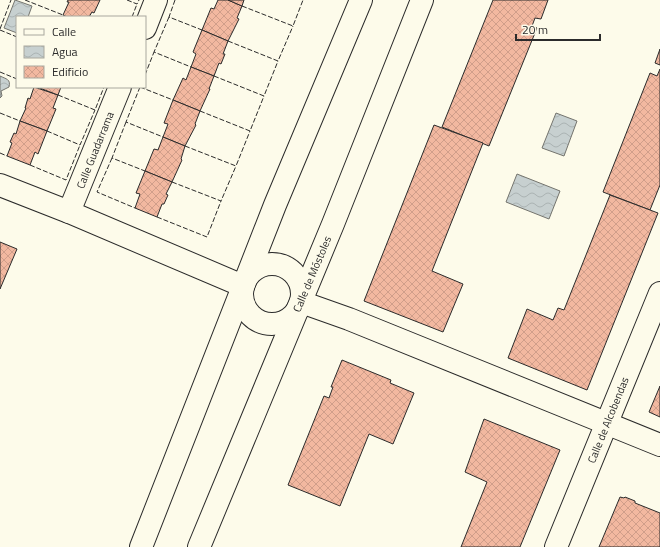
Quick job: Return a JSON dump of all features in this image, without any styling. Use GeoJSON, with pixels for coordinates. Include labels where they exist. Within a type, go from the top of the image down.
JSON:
{"type":"FeatureCollection","features":[{"type":"Feature","properties":{"kind":"street"},"geometry":{"type":"LineString","coordinates":[[146,25],[156,0]]}},
{"type":"Feature","properties":{"kind":"street"},"geometry":{"type":"LineString","coordinates":[[141,547],[210,373],[243,286],[247,276],[255,269],[264,265],[275,264],[285,267],[293,273],[299,282],[302,292],[301,302],[294,314],[282,323],[273,325],[264,324],[255,320],[243,305],[243,286],[361,0]]}},
{"type":"Feature","properties":{"kind":"street","name":"Calle de Móstoles"},"geometry":{"type":"LineString","coordinates":[[199,547],[301,302],[422,0]]}},
{"type":"Feature","properties":{"kind":"street","name":"Calle Guadarrama"},"geometry":{"type":"LineString","coordinates":[[69,212],[120,88]]}},
{"type":"Feature","properties":{"kind":"street"},"geometry":{"type":"LineString","coordinates":[[0,185],[69,212],[243,286]]}},
{"type":"Feature","properties":{"kind":"street","name":"Calle de Alcobendas"},"geometry":{"type":"LineString","coordinates":[[556,547],[660,293]]}},
{"type":"Feature","properties":{"kind":"street"},"geometry":{"type":"LineString","coordinates":[[301,302],[349,319],[660,444]]}},
{"type":"Feature","properties":{"kind":"water"},"geometry":{"type":"Polygon","coordinates":[[[15,0],[32,6],[28,16],[16,16],[16,33],[4,28],[15,0]]]}},
{"type":"Feature","properties":{"kind":"water"},"geometry":{"type":"Polygon","coordinates":[[[0,76],[8,80],[9,87],[1,91],[2,96],[0,98],[0,76]]]}},
{"type":"Feature","properties":{"kind":"water"},"geometry":{"type":"Polygon","coordinates":[[[556,113],[577,121],[564,156],[542,148],[556,113]]]}},
{"type":"Feature","properties":{"kind":"water"},"geometry":{"type":"Polygon","coordinates":[[[517,174],[560,191],[549,219],[506,202],[517,174]]]}},
{"type":"Feature","properties":{"kind":"building"},"geometry":{"type":"Polygon","coordinates":[[[68,0],[100,0],[94,13],[92,12],[90,16],[63,15],[69,2],[67,2],[68,0]]]}},
{"type":"Feature","properties":{"kind":"building"},"geometry":{"type":"Polygon","coordinates":[[[218,0],[228,0],[242,6],[237,18],[239,19],[228,41],[202,30],[211,8],[214,9],[218,0]]]}},
{"type":"Feature","properties":{"kind":"building"},"geometry":{"type":"Polygon","coordinates":[[[228,0],[244,0],[242,6],[228,0]]]}},
{"type":"Feature","properties":{"kind":"building"},"geometry":{"type":"Polygon","coordinates":[[[493,0],[548,0],[541,19],[535,18],[532,26],[537,28],[489,146],[442,127],[493,0]]]}},
{"type":"Feature","properties":{"kind":"building"},"geometry":{"type":"Polygon","coordinates":[[[202,30],[228,41],[221,64],[219,63],[214,76],[191,67],[196,54],[193,52],[202,30]]]}},
{"type":"Feature","properties":{"kind":"building"},"geometry":{"type":"Polygon","coordinates":[[[660,49],[660,65],[655,63],[660,49]]]}},
{"type":"Feature","properties":{"kind":"building"},"geometry":{"type":"Polygon","coordinates":[[[191,67],[214,76],[200,111],[173,100],[183,78],[186,80],[191,67]]]}},
{"type":"Feature","properties":{"kind":"building"},"geometry":{"type":"Polygon","coordinates":[[[660,69],[660,185],[650,210],[603,192],[650,73],[657,76],[660,69]]]}},
{"type":"Feature","properties":{"kind":"building"},"geometry":{"type":"Polygon","coordinates":[[[34,88],[58,95],[53,108],[56,109],[47,131],[20,121],[26,108],[28,98],[30,99],[34,88]]]}},
{"type":"Feature","properties":{"kind":"building"},"geometry":{"type":"Polygon","coordinates":[[[40,88],[61,88],[58,95],[40,88]]]}},
{"type":"Feature","properties":{"kind":"building"},"geometry":{"type":"Polygon","coordinates":[[[173,100],[200,111],[195,124],[196,125],[185,146],[163,137],[168,124],[164,123],[173,100]]]}},
{"type":"Feature","properties":{"kind":"building"},"geometry":{"type":"Polygon","coordinates":[[[20,121],[47,131],[38,154],[35,152],[30,165],[7,156],[12,143],[10,142],[14,133],[16,134],[20,121]]]}},
{"type":"Feature","properties":{"kind":"building"},"geometry":{"type":"Polygon","coordinates":[[[434,125],[483,143],[432,271],[463,284],[443,332],[364,301],[434,125]]]}},
{"type":"Feature","properties":{"kind":"building"},"geometry":{"type":"Polygon","coordinates":[[[163,137],[185,146],[182,160],[172,182],[145,171],[154,149],[158,150],[163,137]]]}},
{"type":"Feature","properties":{"kind":"building"},"geometry":{"type":"Polygon","coordinates":[[[145,171],[172,182],[166,194],[168,195],[164,204],[162,204],[157,217],[135,208],[140,194],[136,193],[145,171]]]}},
{"type":"Feature","properties":{"kind":"building"},"geometry":{"type":"Polygon","coordinates":[[[610,195],[658,213],[587,390],[508,358],[527,309],[553,320],[558,308],[564,310],[610,195]]]}},
{"type":"Feature","properties":{"kind":"building"},"geometry":{"type":"Polygon","coordinates":[[[0,242],[17,249],[0,289],[0,242]]]}},
{"type":"Feature","properties":{"kind":"building"},"geometry":{"type":"Polygon","coordinates":[[[342,360],[391,380],[390,383],[414,393],[393,444],[369,434],[340,506],[288,485],[324,396],[329,398],[333,387],[331,387],[342,360]]]}},
{"type":"Feature","properties":{"kind":"building"},"geometry":{"type":"Polygon","coordinates":[[[660,386],[660,417],[649,412],[660,386]]]}},
{"type":"Feature","properties":{"kind":"building"},"geometry":{"type":"Polygon","coordinates":[[[484,419],[560,450],[520,547],[461,547],[487,482],[465,472],[484,419]]]}},
{"type":"Feature","properties":{"kind":"building"},"geometry":{"type":"Polygon","coordinates":[[[620,497],[625,497],[635,501],[635,503],[660,513],[660,547],[599,547],[620,497]]]}},
{"type":"Feature","properties":{"kind":"fence"},"geometry":{"type":"LineString","coordinates":[[0,29],[11,0]]}},
{"type":"Feature","properties":{"kind":"fence"},"geometry":{"type":"LineString","coordinates":[[25,0],[63,15]]}},
{"type":"Feature","properties":{"kind":"fence"},"geometry":{"type":"LineString","coordinates":[[127,0],[137,4],[139,0]]}},
{"type":"Feature","properties":{"kind":"fence"},"geometry":{"type":"LineString","coordinates":[[175,0],[169,17],[202,30]]}},
{"type":"Feature","properties":{"kind":"fence"},"geometry":{"type":"LineString","coordinates":[[242,6],[293,26],[303,0]]}},
{"type":"Feature","properties":{"kind":"fence"},"geometry":{"type":"LineString","coordinates":[[132,16],[137,4]]}},
{"type":"Feature","properties":{"kind":"fence"},"geometry":{"type":"LineString","coordinates":[[169,17],[154,52],[191,67]]}},
{"type":"Feature","properties":{"kind":"fence"},"geometry":{"type":"LineString","coordinates":[[228,41],[278,61],[293,26]]}},
{"type":"Feature","properties":{"kind":"fence"},"geometry":{"type":"LineString","coordinates":[[0,30],[16,37]]}},
{"type":"Feature","properties":{"kind":"fence"},"geometry":{"type":"LineString","coordinates":[[146,72],[154,52]]}},
{"type":"Feature","properties":{"kind":"fence"},"geometry":{"type":"LineString","coordinates":[[214,76],[264,96],[278,61]]}},
{"type":"Feature","properties":{"kind":"fence"},"geometry":{"type":"LineString","coordinates":[[0,72],[16,79]]}},
{"type":"Feature","properties":{"kind":"fence"},"geometry":{"type":"LineString","coordinates":[[58,95],[95,110],[104,88]]}},
{"type":"Feature","properties":{"kind":"fence"},"geometry":{"type":"LineString","coordinates":[[140,88],[126,122],[163,137]]}},
{"type":"Feature","properties":{"kind":"fence"},"geometry":{"type":"LineString","coordinates":[[143,88],[173,100]]}},
{"type":"Feature","properties":{"kind":"fence"},"geometry":{"type":"LineString","coordinates":[[200,111],[250,131],[264,96]]}},
{"type":"Feature","properties":{"kind":"fence"},"geometry":{"type":"LineString","coordinates":[[47,131],[80,145],[95,110]]}},
{"type":"Feature","properties":{"kind":"fence"},"geometry":{"type":"LineString","coordinates":[[0,113],[20,121]]}},
{"type":"Feature","properties":{"kind":"fence"},"geometry":{"type":"LineString","coordinates":[[126,122],[112,158],[145,171]]}},
{"type":"Feature","properties":{"kind":"fence"},"geometry":{"type":"LineString","coordinates":[[185,146],[236,166],[250,131]]}},
{"type":"Feature","properties":{"kind":"fence"},"geometry":{"type":"LineString","coordinates":[[30,165],[66,180],[80,145]]}},
{"type":"Feature","properties":{"kind":"fence"},"geometry":{"type":"LineString","coordinates":[[0,153],[7,156]]}},
{"type":"Feature","properties":{"kind":"fence"},"geometry":{"type":"LineString","coordinates":[[112,158],[97,192],[135,208]]}},
{"type":"Feature","properties":{"kind":"fence"},"geometry":{"type":"LineString","coordinates":[[172,182],[221,201],[236,166]]}},
{"type":"Feature","properties":{"kind":"fence"},"geometry":{"type":"LineString","coordinates":[[157,217],[207,237],[221,201]]}}]}
